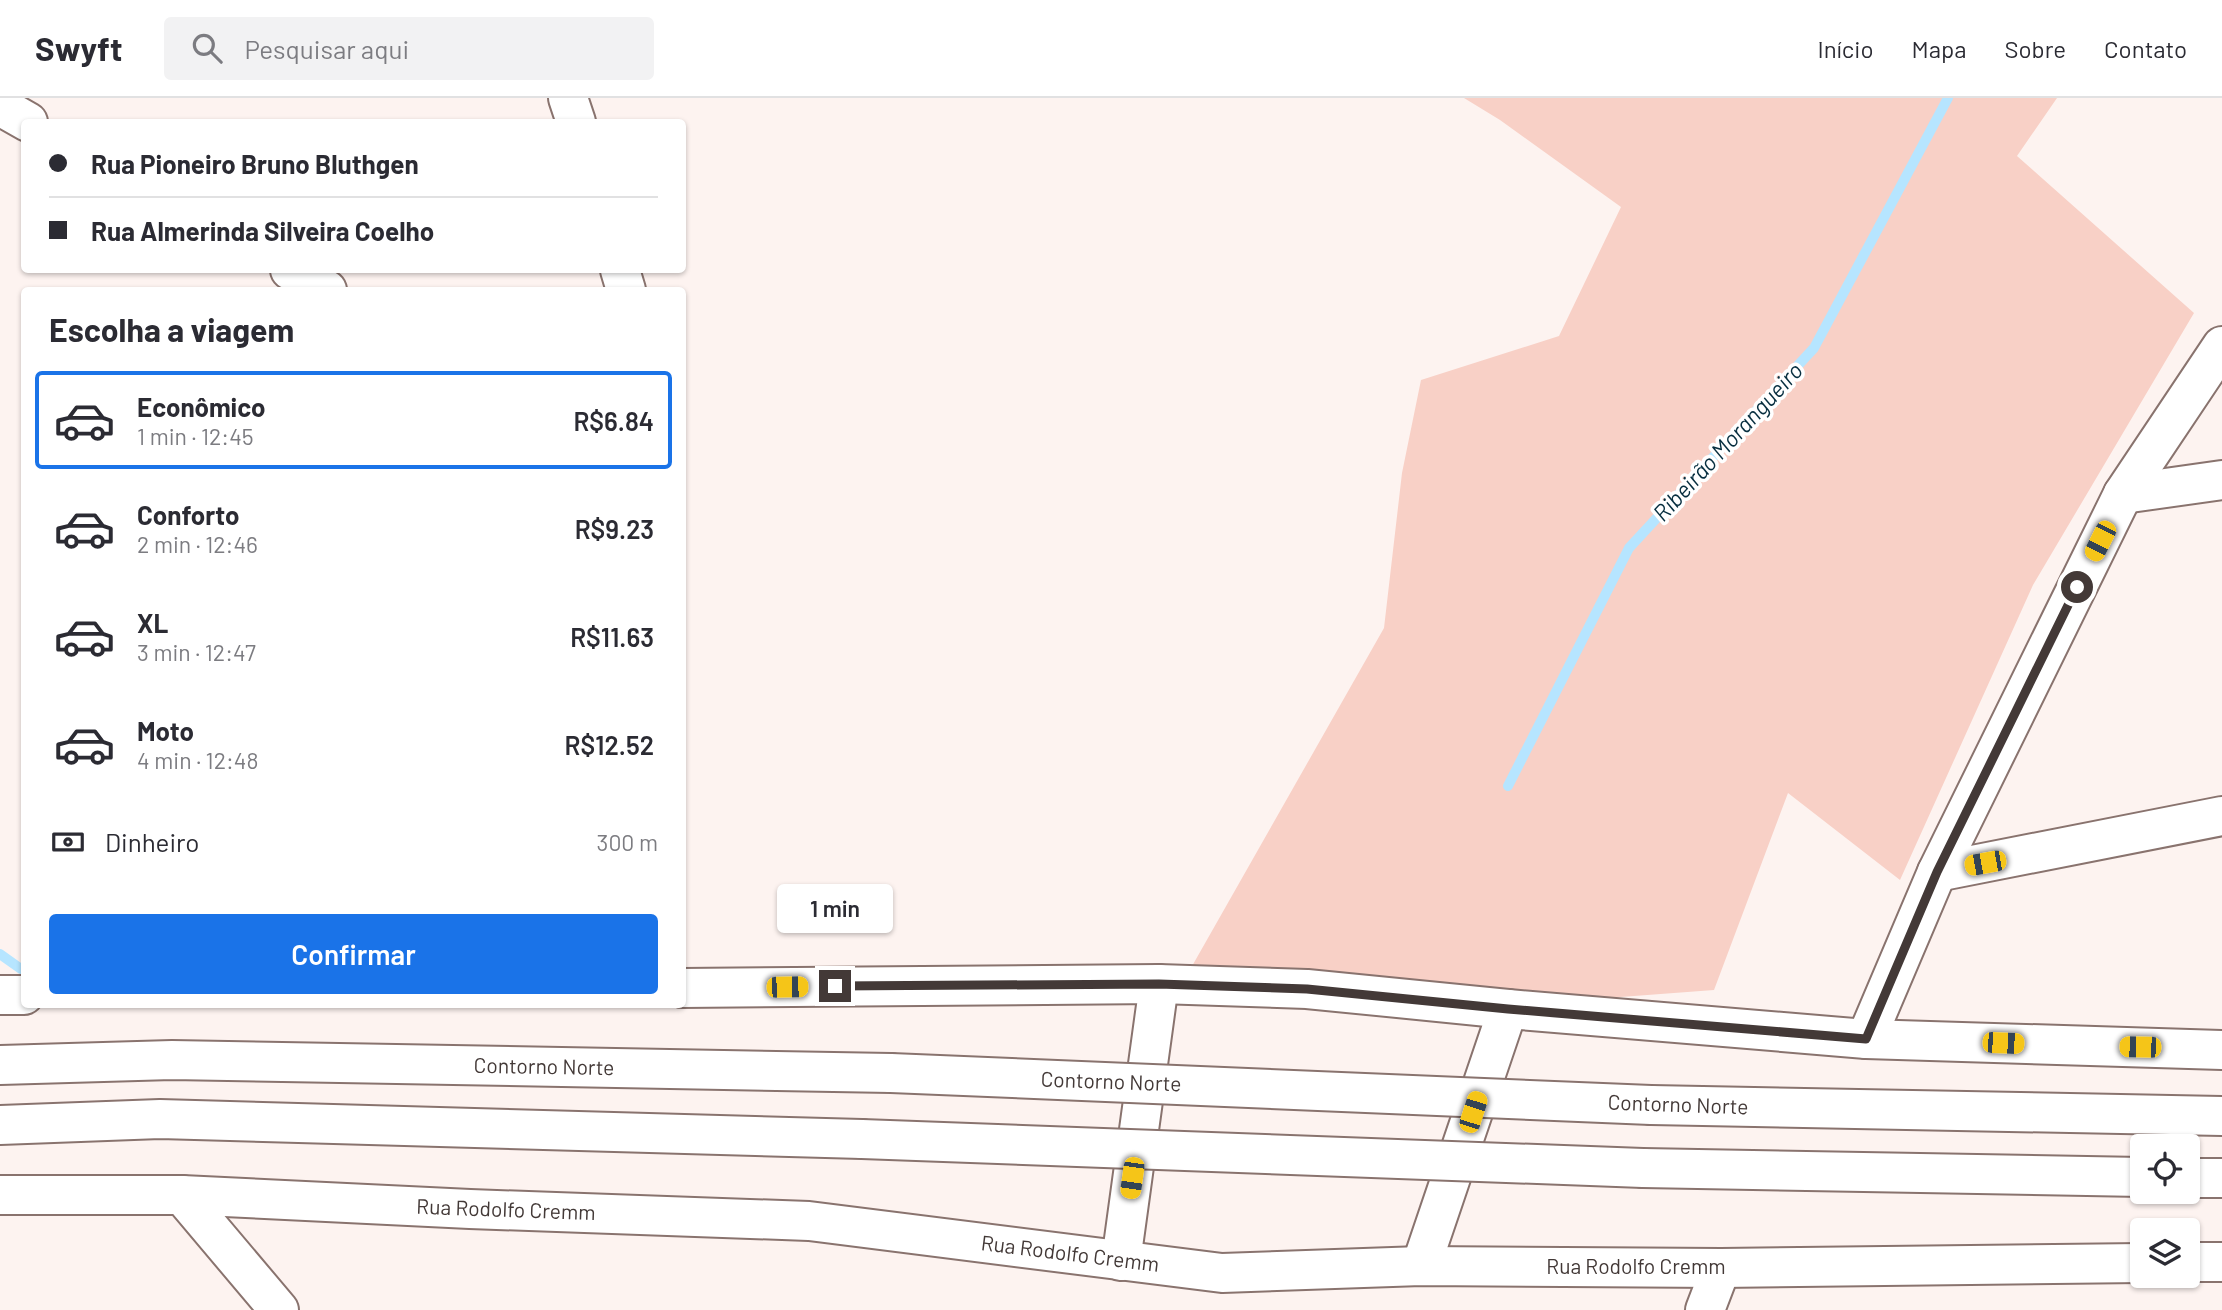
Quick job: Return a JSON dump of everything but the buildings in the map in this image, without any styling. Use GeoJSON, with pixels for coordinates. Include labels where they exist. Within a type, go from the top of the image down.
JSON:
{"type":"FeatureCollection","features":[{"type":"Feature","properties":{"kind":"main road"},"geometry":{"type":"LineString","coordinates":[[568,98],[575,119]]}},
{"type":"Feature","properties":{"kind":"main road"},"geometry":{"type":"LineString","coordinates":[[0,106],[23,119]]}},
{"type":"Feature","properties":{"kind":"main road"},"geometry":{"type":"LineString","coordinates":[[296,273],[321,287]]}},
{"type":"Feature","properties":{"kind":"main road"},"geometry":{"type":"LineString","coordinates":[[1866,1039],[1937,872],[2123,495],[2222,346]]}},
{"type":"Feature","properties":{"kind":"main road"},"geometry":{"type":"LineString","coordinates":[[2123,495],[2222,480]]}},
{"type":"Feature","properties":{"kind":"main road"},"geometry":{"type":"LineString","coordinates":[[1937,872],[2222,816]]}},
{"type":"Feature","properties":{"kind":"main road"},"geometry":{"type":"LineString","coordinates":[[686,988],[1159,984],[1307,989],[1866,1039],[2222,1050]]}},
{"type":"Feature","properties":{"kind":"main road"},"geometry":{"type":"LineString","coordinates":[[1121,1261],[1159,984]]}},
{"type":"Feature","properties":{"kind":"main road"},"geometry":{"type":"LineString","coordinates":[[0,995],[21,995]]}},
{"type":"Feature","properties":{"kind":"main road"},"geometry":{"type":"LineString","coordinates":[[1421,1266],[1508,1009]]}},
{"type":"Feature","properties":{"kind":"main road","name":"Contorno Norte"},"geometry":{"type":"LineString","coordinates":[[0,1065],[172,1060],[891,1073],[1651,1105],[2222,1116]]}},
{"type":"Feature","properties":{"kind":"main road"},"geometry":{"type":"LineString","coordinates":[[0,1125],[160,1118],[862,1139],[1643,1168],[2130,1177]]}},
{"type":"Feature","properties":{"kind":"main road"},"geometry":{"type":"LineString","coordinates":[[2200,1178],[2222,1178]]}},
{"type":"Feature","properties":{"kind":"main road","name":"Rua Rodolfo Cremm"},"geometry":{"type":"LineString","coordinates":[[0,1195],[182,1195],[809,1221],[1222,1273],[1421,1266],[1721,1268],[2130,1263]]}},
{"type":"Feature","properties":{"kind":"main road"},"geometry":{"type":"LineString","coordinates":[[182,1195],[279,1310]]}},
{"type":"Feature","properties":{"kind":"main road"},"geometry":{"type":"LineString","coordinates":[[2200,1262],[2222,1262]]}},
{"type":"Feature","properties":{"kind":"main road"},"geometry":{"type":"LineString","coordinates":[[1705,1310],[1721,1268]]}},
{"type":"Feature","properties":{"kind":"shaded area"},"geometry":{"type":"Polygon","coordinates":[[[1464,98],[2057,98],[2017,156],[2194,313],[2033,585],[1900,880],[1788,793],[1714,990],[1500,1006],[1183,982],[1384,628],[1402,473],[1421,380],[1559,336],[1621,207],[1500,120],[1464,98]]]}},
{"type":"Feature","properties":{"kind":"waterway","name":"Ribeirão Morangueiro"},"geometry":{"type":"LineString","coordinates":[[1508,786],[1629,548],[1814,348],[1948,98]]}},
{"type":"Feature","properties":{"kind":"waterway"},"geometry":{"type":"LineString","coordinates":[[0,954],[21,969]]}},
{"type":"Feature","properties":{"kind":"route"},"geometry":{"type":"LineString","coordinates":[[835,986],[1159,984],[1307,989],[1866,1039],[1937,872],[2077,587]]}}]}
